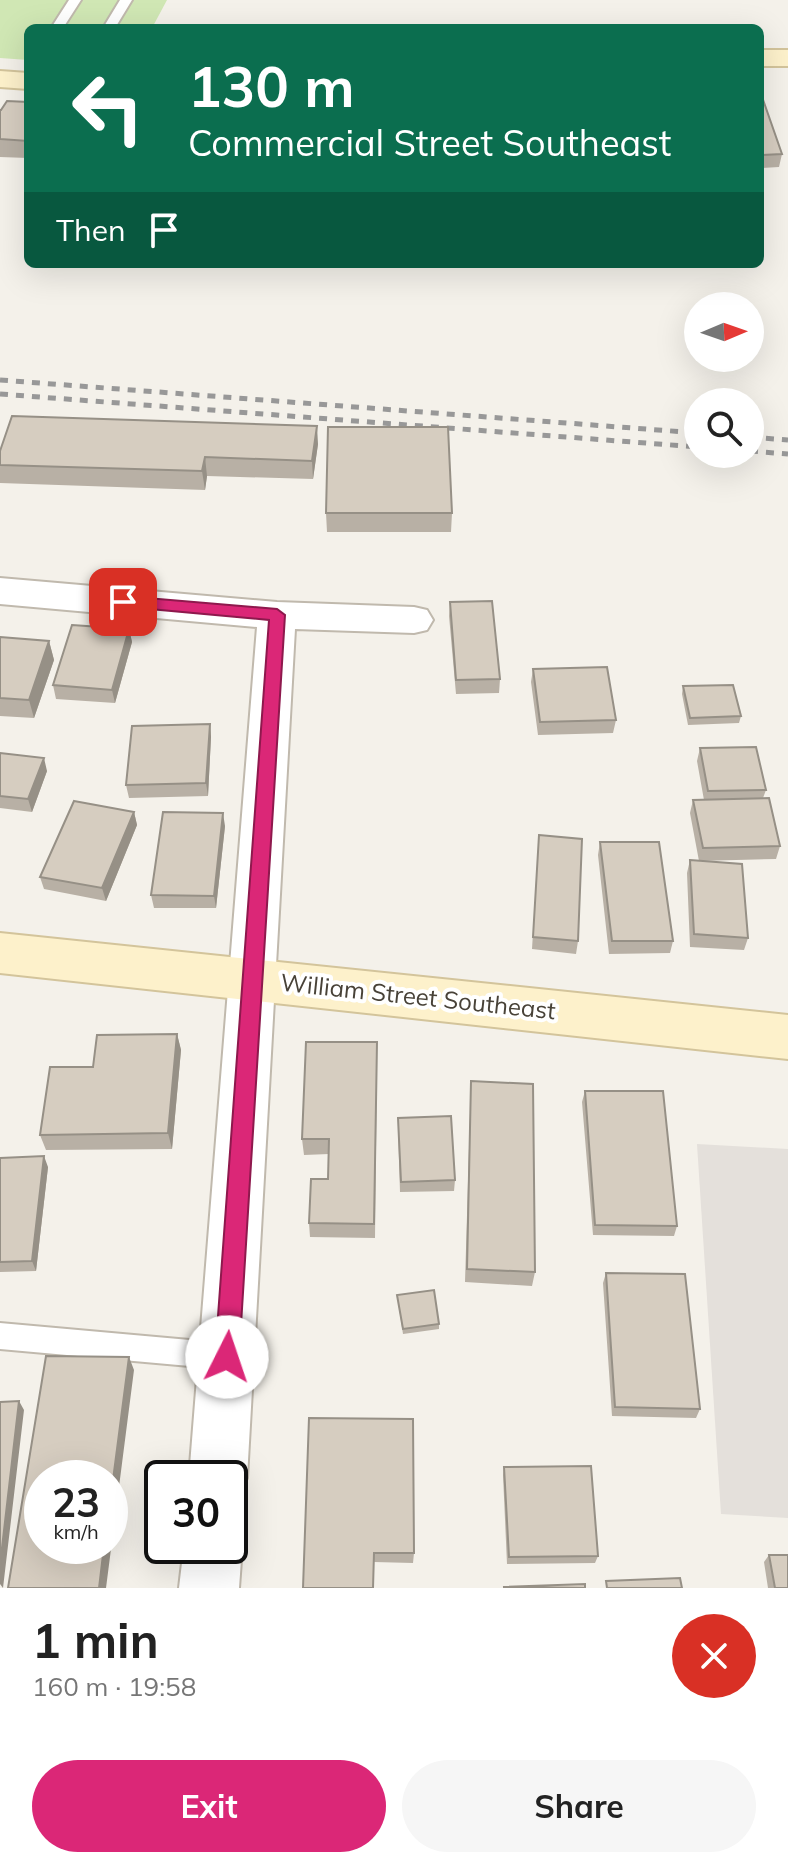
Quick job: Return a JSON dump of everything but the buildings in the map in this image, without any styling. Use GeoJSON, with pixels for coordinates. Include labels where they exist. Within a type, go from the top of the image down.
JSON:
{"type":"FeatureCollection","features":[{"type":"Feature","properties":{"kind":"street"},"geometry":{"type":"LineString","coordinates":[[764,58],[788,58]]}},
{"type":"Feature","properties":{"kind":"street"},"geometry":{"type":"LineString","coordinates":[[0,79],[24,81]]}},
{"type":"Feature","properties":{"kind":"street"},"geometry":{"type":"LineString","coordinates":[[0,591],[277,615],[414,620]]}},
{"type":"Feature","properties":{"kind":"street"},"geometry":{"type":"LineString","coordinates":[[219,1460],[277,615]]}},
{"type":"Feature","properties":{"kind":"street","name":"William Street Southeast"},"geometry":{"type":"LineString","coordinates":[[0,953],[788,1037]]}},
{"type":"Feature","properties":{"kind":"street"},"geometry":{"type":"LineString","coordinates":[[209,1588],[211,1564]]}},
{"type":"Feature","properties":{"kind":"lane"},"geometry":{"type":"LineString","coordinates":[[60,24],[75,0]]}},
{"type":"Feature","properties":{"kind":"lane"},"geometry":{"type":"LineString","coordinates":[[111,24],[126,0]]}},
{"type":"Feature","properties":{"kind":"lane"},"geometry":{"type":"LineString","coordinates":[[0,1336],[227,1357]]}},
{"type":"Feature","properties":{"kind":"shaded area"},"geometry":{"type":"Polygon","coordinates":[[[697,1144],[788,1149],[788,1518],[721,1514],[697,1144]]]}},
{"type":"Feature","properties":{"kind":"green space"},"geometry":{"type":"Polygon","coordinates":[[[0,0],[167,0],[154,24],[24,24],[24,60],[0,58],[0,0]]]}},
{"type":"Feature","properties":{"kind":"railway"},"geometry":{"type":"LineString","coordinates":[[0,380],[684,432]]}},
{"type":"Feature","properties":{"kind":"railway"},"geometry":{"type":"LineString","coordinates":[[0,394],[684,446]]}},
{"type":"Feature","properties":{"kind":"railway"},"geometry":{"type":"LineString","coordinates":[[764,438],[788,440]]}},
{"type":"Feature","properties":{"kind":"railway"},"geometry":{"type":"LineString","coordinates":[[764,452],[788,454]]}},
{"type":"Feature","properties":{"kind":"route"},"geometry":{"type":"LineString","coordinates":[[123,602],[277,615],[227,1357]]}}]}
